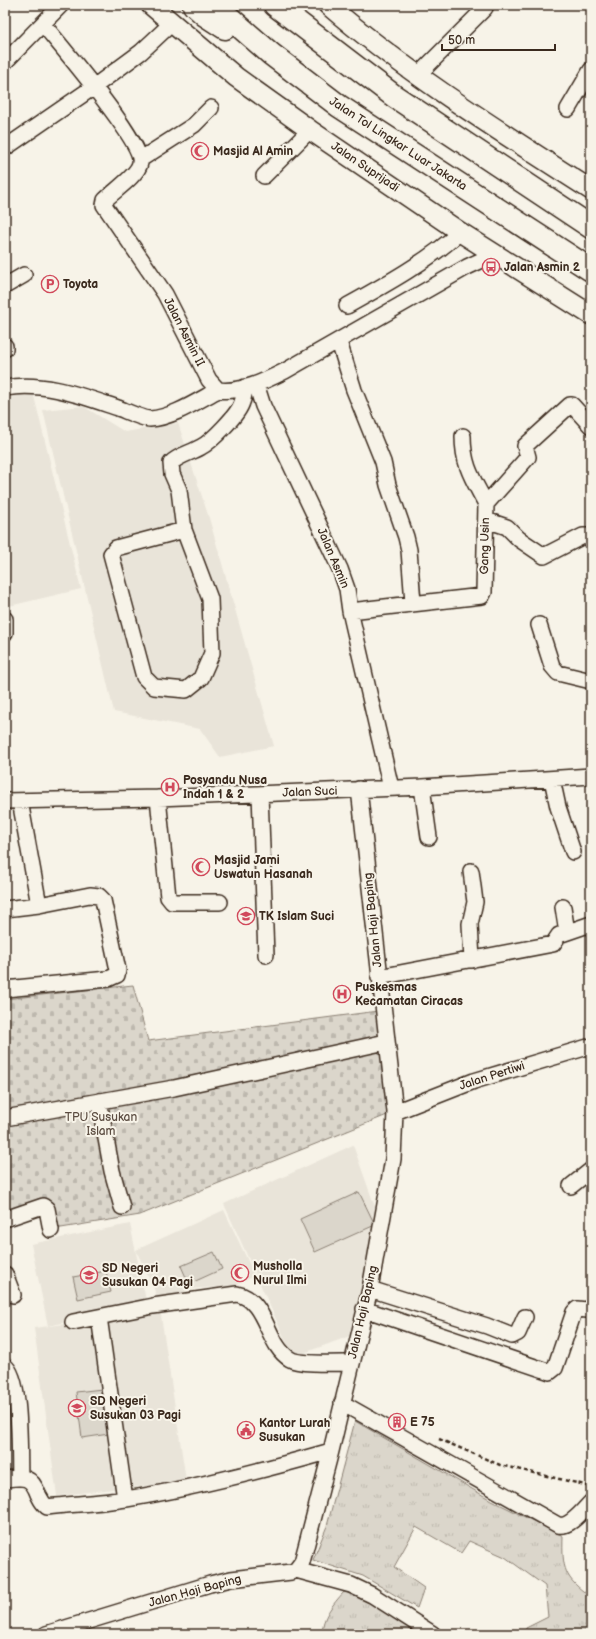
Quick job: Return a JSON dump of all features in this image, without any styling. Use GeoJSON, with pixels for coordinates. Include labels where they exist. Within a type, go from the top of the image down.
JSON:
{"type":"FeatureCollection","features":[{"type":"Feature","properties":{"kind":"highway"},"geometry":{"type":"LineString","coordinates":[[194,5],[220,25],[271,54]]}},
{"type":"Feature","properties":{"kind":"highway","name":"Jalan Tol Lingkar Luar Jakarta"},"geometry":{"type":"LineString","coordinates":[[215,5],[271,54],[339,106],[591,270]]}},
{"type":"Feature","properties":{"kind":"highway"},"geometry":{"type":"LineString","coordinates":[[274,5],[394,96],[591,227]]}},
{"type":"Feature","properties":{"kind":"highway"},"geometry":{"type":"LineString","coordinates":[[287,5],[308,32]]}},
{"type":"Feature","properties":{"kind":"main road","name":"Jalan Suprijadi"},"geometry":{"type":"LineString","coordinates":[[150,5],[236,77],[310,130],[460,232],[591,315]]}},
{"type":"Feature","properties":{"kind":"main road"},"geometry":{"type":"LineString","coordinates":[[328,5],[419,74],[475,114],[591,190]]}},
{"type":"Feature","properties":{"kind":"street"},"geometry":{"type":"LineString","coordinates":[[5,62],[61,5]]}},
{"type":"Feature","properties":{"kind":"street"},"geometry":{"type":"LineString","coordinates":[[419,74],[485,8]]}},
{"type":"Feature","properties":{"kind":"street"},"geometry":{"type":"LineString","coordinates":[[5,148],[95,86],[141,52],[172,23]]}},
{"type":"Feature","properties":{"kind":"street"},"geometry":{"type":"LineString","coordinates":[[43,24],[95,86],[136,147],[141,158],[194,125],[211,108]]}},
{"type":"Feature","properties":{"kind":"street"},"geometry":{"type":"LineString","coordinates":[[568,109],[591,70]]}},
{"type":"Feature","properties":{"kind":"street"},"geometry":{"type":"LineString","coordinates":[[264,176],[310,130]]}},
{"type":"Feature","properties":{"kind":"street","name":"Jalan Asmin II"},"geometry":{"type":"LineString","coordinates":[[141,158],[138,169],[105,200],[104,205],[165,294],[209,380],[218,390]]}},
{"type":"Feature","properties":{"kind":"street"},"geometry":{"type":"LineString","coordinates":[[347,306],[399,275],[449,242],[460,232]]}},
{"type":"Feature","properties":{"kind":"street"},"geometry":{"type":"LineString","coordinates":[[8,387],[32,386],[51,388],[150,419],[171,413],[218,390],[225,391],[251,385],[285,371],[339,342],[468,267],[495,254]]}},
{"type":"Feature","properties":{"kind":"street"},"geometry":{"type":"LineString","coordinates":[[5,286],[24,275]]}},
{"type":"Feature","properties":{"kind":"street"},"geometry":{"type":"LineString","coordinates":[[339,342],[354,390],[383,462],[388,485],[410,550],[413,603]]}},
{"type":"Feature","properties":{"kind":"street"},"geometry":{"type":"LineString","coordinates":[[184,530],[116,548],[111,554],[144,677],[154,687],[186,690],[201,678],[212,653],[210,600],[184,530],[179,490],[172,474],[171,463],[175,459],[203,446],[220,431],[240,408],[251,385]]}},
{"type":"Feature","properties":{"kind":"street","name":"Jalan Asmin"},"geometry":{"type":"LineString","coordinates":[[251,385],[263,406],[340,569],[347,589],[350,611],[391,788]]}},
{"type":"Feature","properties":{"kind":"street","name":"Gang Usin"},"geometry":{"type":"LineString","coordinates":[[350,611],[482,596],[484,594],[486,504],[528,457],[525,446],[570,405],[572,405],[591,426]]}},
{"type":"Feature","properties":{"kind":"street"},"geometry":{"type":"LineString","coordinates":[[463,436],[463,449],[466,466],[486,504]]}},
{"type":"Feature","properties":{"kind":"street"},"geometry":{"type":"LineString","coordinates":[[486,520],[507,527],[519,539],[544,556],[583,536],[587,536],[591,540]]}},
{"type":"Feature","properties":{"kind":"street"},"geometry":{"type":"LineString","coordinates":[[5,619],[5,633]]}},
{"type":"Feature","properties":{"kind":"street"},"geometry":{"type":"LineString","coordinates":[[538,625],[552,666],[558,673],[591,681]]}},
{"type":"Feature","properties":{"kind":"street","name":"Jalan Suci"},"geometry":{"type":"LineString","coordinates":[[5,801],[158,798],[358,790],[591,776]]}},
{"type":"Feature","properties":{"kind":"street"},"geometry":{"type":"LineString","coordinates":[[552,779],[558,807],[573,852]]}},
{"type":"Feature","properties":{"kind":"street"},"geometry":{"type":"LineString","coordinates":[[422,787],[429,837]]}},
{"type":"Feature","properties":{"kind":"street","name":"Jalan Haji Baping"},"geometry":{"type":"LineString","coordinates":[[46,1634],[105,1617],[194,1588],[231,1579],[284,1574],[296,1570],[302,1562],[306,1552],[370,1289],[394,1159],[395,1112],[358,790]]}},
{"type":"Feature","properties":{"kind":"street"},"geometry":{"type":"LineString","coordinates":[[260,794],[266,955]]}},
{"type":"Feature","properties":{"kind":"street"},"geometry":{"type":"LineString","coordinates":[[158,798],[167,889],[170,899],[172,902],[220,902]]}},
{"type":"Feature","properties":{"kind":"street"},"geometry":{"type":"LineString","coordinates":[[20,801],[39,905]]}},
{"type":"Feature","properties":{"kind":"street"},"geometry":{"type":"LineString","coordinates":[[471,871],[475,902],[470,924],[472,960]]}},
{"type":"Feature","properties":{"kind":"street"},"geometry":{"type":"LineString","coordinates":[[5,909],[97,895],[104,900],[118,970],[117,975],[108,979],[5,989]]}},
{"type":"Feature","properties":{"kind":"street"},"geometry":{"type":"LineString","coordinates":[[563,907],[567,932]]}},
{"type":"Feature","properties":{"kind":"street"},"geometry":{"type":"LineString","coordinates":[[379,978],[553,944],[559,935],[591,924]]}},
{"type":"Feature","properties":{"kind":"street"},"geometry":{"type":"LineString","coordinates":[[5,1118],[174,1088],[386,1042]]}},
{"type":"Feature","properties":{"kind":"street","name":"Jalan Pertiwi"},"geometry":{"type":"LineString","coordinates":[[395,1112],[474,1081],[591,1046]]}},
{"type":"Feature","properties":{"kind":"street"},"geometry":{"type":"LineString","coordinates":[[99,1101],[112,1170],[122,1207]]}},
{"type":"Feature","properties":{"kind":"street"},"geometry":{"type":"LineString","coordinates":[[571,1186],[591,1170]]}},
{"type":"Feature","properties":{"kind":"street"},"geometry":{"type":"LineString","coordinates":[[5,1219],[43,1206],[47,1209],[52,1230]]}},
{"type":"Feature","properties":{"kind":"street"},"geometry":{"type":"LineString","coordinates":[[5,1274],[13,1295]]}},
{"type":"Feature","properties":{"kind":"street"},"geometry":{"type":"LineString","coordinates":[[370,1289],[487,1326],[512,1336],[518,1333],[525,1317]]}},
{"type":"Feature","properties":{"kind":"street"},"geometry":{"type":"LineString","coordinates":[[73,1322],[153,1306],[237,1294],[245,1296],[254,1302],[282,1353],[290,1359],[301,1362],[351,1364]]}},
{"type":"Feature","properties":{"kind":"street"},"geometry":{"type":"LineString","coordinates":[[364,1309],[550,1372],[555,1368],[574,1312],[577,1309],[587,1310],[591,1307]]}},
{"type":"Feature","properties":{"kind":"street"},"geometry":{"type":"LineString","coordinates":[[99,1317],[125,1499]]}},
{"type":"Feature","properties":{"kind":"street"},"geometry":{"type":"LineString","coordinates":[[5,1366],[9,1369],[14,1380],[19,1417],[12,1478],[30,1479],[34,1483],[41,1501],[47,1506],[125,1499],[230,1477],[331,1451]]}},
{"type":"Feature","properties":{"kind":"street"},"geometry":{"type":"LineString","coordinates":[[342,1403],[558,1525],[563,1526],[569,1523],[591,1502]]}},
{"type":"Feature","properties":{"kind":"street"},"geometry":{"type":"LineString","coordinates":[[296,1570],[351,1585],[372,1595],[433,1634]]}},
{"type":"Feature","properties":{"kind":"path"},"geometry":{"type":"LineString","coordinates":[[427,1450],[434,1437],[500,1465],[585,1485],[591,1489]]}},
{"type":"Feature","properties":{"kind":"shaded area"},"geometry":{"type":"Polygon","coordinates":[[[31,384],[81,589],[5,607],[5,390],[31,384]]]}},
{"type":"Feature","properties":{"kind":"shaded area"},"geometry":{"type":"Polygon","coordinates":[[[83,406],[125,432],[178,423],[209,518],[274,746],[220,757],[200,729],[114,712],[43,410],[83,406]]]}},
{"type":"Feature","properties":{"kind":"shaded area"},"geometry":{"type":"Polygon","coordinates":[[[353,1145],[380,1221],[350,1336],[293,1357],[224,1204],[353,1145]]]}},
{"type":"Feature","properties":{"kind":"shaded area"},"geometry":{"type":"Polygon","coordinates":[[[224,1210],[255,1276],[234,1286],[191,1289],[159,1300],[136,1250],[224,1210]]]}},
{"type":"Feature","properties":{"kind":"shaded area","name":"SD Negeri Susukan 04 Pagi"},"geometry":{"type":"Polygon","coordinates":[[[130,1224],[147,1305],[48,1326],[31,1244],[130,1224]]]}},
{"type":"Feature","properties":{"kind":"shaded area"},"geometry":{"type":"Polygon","coordinates":[[[160,1309],[186,1480],[127,1489],[101,1318],[160,1309]]]}},
{"type":"Feature","properties":{"kind":"shaded area","name":"SD Negeri Susukan 03 Pagi"},"geometry":{"type":"Polygon","coordinates":[[[97,1320],[120,1488],[57,1496],[34,1328],[97,1320]]]}},
{"type":"Feature","properties":{"kind":"green space","name":"TPU Susukan Islam"},"geometry":{"type":"Polygon","coordinates":[[[133,985],[148,1041],[378,1011],[392,1113],[140,1215],[55,1229],[50,1207],[5,1222],[5,999],[133,985]]]}},
{"type":"Feature","properties":{"kind":"green space"},"geometry":{"type":"Polygon","coordinates":[[[359,1192],[375,1225],[315,1252],[300,1219],[359,1192]]]}},
{"type":"Feature","properties":{"kind":"green space"},"geometry":{"type":"Polygon","coordinates":[[[214,1252],[222,1269],[189,1284],[181,1266],[214,1252]]]}},
{"type":"Feature","properties":{"kind":"green space"},"geometry":{"type":"Polygon","coordinates":[[[106,1271],[111,1292],[78,1299],[73,1277],[106,1271]]]}},
{"type":"Feature","properties":{"kind":"green space"},"geometry":{"type":"Polygon","coordinates":[[[102,1389],[109,1434],[82,1438],[76,1392],[102,1389]]]}},
{"type":"Feature","properties":{"kind":"green space"},"geometry":{"type":"Polygon","coordinates":[[[355,1421],[491,1500],[563,1536],[563,1557],[566,1572],[575,1584],[591,1597],[591,1634],[525,1634],[526,1628],[548,1617],[545,1586],[505,1557],[469,1541],[461,1553],[416,1527],[394,1567],[424,1588],[417,1608],[363,1576],[313,1560],[327,1526],[355,1421]]]}},
{"type":"Feature","properties":{"kind":"green space"},"geometry":{"type":"Polygon","coordinates":[[[344,1592],[361,1596],[406,1626],[421,1634],[322,1634],[322,1628],[326,1616],[344,1592]]]}},
{"type":"Feature","properties":{"kind":"place","name":"Masjid Al Amin"},"geometry":{"type":"Point","coordinates":[200,151]}},
{"type":"Feature","properties":{"kind":"place","name":"Jalan Asmin 2"},"geometry":{"type":"Point","coordinates":[491,267]}},
{"type":"Feature","properties":{"kind":"place","name":"Toyota"},"geometry":{"type":"Point","coordinates":[50,284]}},
{"type":"Feature","properties":{"kind":"place","name":"Posyandu Nusa Indah 1 & 2"},"geometry":{"type":"Point","coordinates":[170,787]}},
{"type":"Feature","properties":{"kind":"place","name":"Masjid Jami Uswatun Hasanah"},"geometry":{"type":"Point","coordinates":[201,867]}},
{"type":"Feature","properties":{"kind":"place","name":"TK Islam Suci"},"geometry":{"type":"Point","coordinates":[246,916]}},
{"type":"Feature","properties":{"kind":"place","name":"Puskesmas Kecamatan Ciracas"},"geometry":{"type":"Point","coordinates":[342,994]}},
{"type":"Feature","properties":{"kind":"place","name":"Musholla Nurul Ilmi"},"geometry":{"type":"Point","coordinates":[240,1273]}},
{"type":"Feature","properties":{"kind":"place","name":"SD Negeri Susukan 04 Pagi"},"geometry":{"type":"Point","coordinates":[89,1275]}},
{"type":"Feature","properties":{"kind":"place","name":"SD Negeri Susukan 03 Pagi"},"geometry":{"type":"Point","coordinates":[77,1408]}},
{"type":"Feature","properties":{"kind":"place","name":"E 75"},"geometry":{"type":"Point","coordinates":[397,1422]}},
{"type":"Feature","properties":{"kind":"place","name":"Kantor Lurah Susukan"},"geometry":{"type":"Point","coordinates":[246,1430]}}]}
